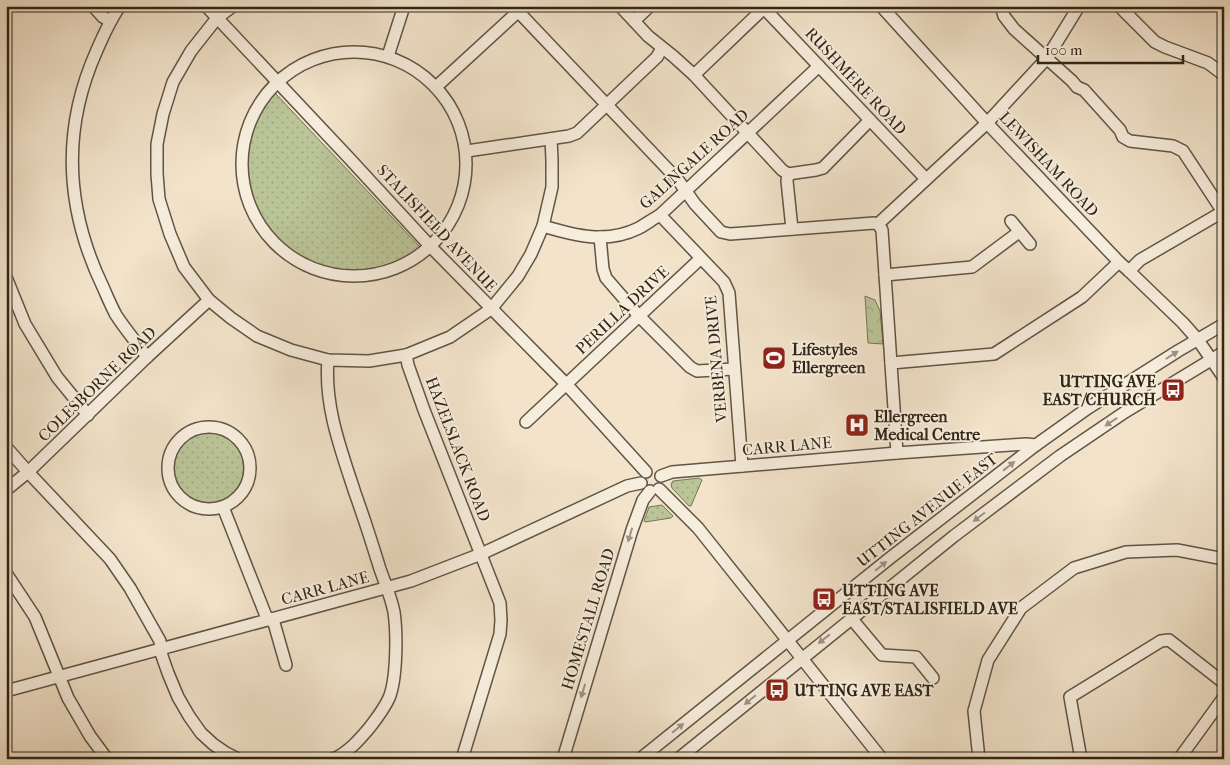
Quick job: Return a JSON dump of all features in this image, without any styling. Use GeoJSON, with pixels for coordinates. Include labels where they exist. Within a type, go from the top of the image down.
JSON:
{"type":"FeatureCollection","features":[{"type":"Feature","properties":{"kind":"street"},"geometry":{"type":"LineString","coordinates":[[93,6],[103,17],[110,21]]}},
{"type":"Feature","properties":{"kind":"street"},"geometry":{"type":"LineString","coordinates":[[120,6],[110,21],[88,71],[79,102],[72,140],[73,173],[76,207],[82,236],[97,276],[116,314],[148,357]]}},
{"type":"Feature","properties":{"kind":"street","name":"STALISFIELD AVENUE"},"geometry":{"type":"LineString","coordinates":[[206,6],[430,246],[566,384],[649,484],[698,528],[882,759]]}},
{"type":"Feature","properties":{"kind":"street"},"geometry":{"type":"LineString","coordinates":[[234,6],[217,18],[191,51],[173,82],[163,114],[157,144],[157,174],[159,199],[170,234],[184,267],[209,300],[257,336],[292,350],[328,360],[369,361],[406,355],[450,337],[491,309],[518,276],[531,254],[544,226],[552,187],[551,139]]}},
{"type":"Feature","properties":{"kind":"street"},"geometry":{"type":"LineString","coordinates":[[388,56],[404,6]]}},
{"type":"Feature","properties":{"kind":"street"},"geometry":{"type":"LineString","coordinates":[[620,6],[648,36],[674,56],[694,75],[782,170],[788,174],[823,168],[870,120]]}},
{"type":"Feature","properties":{"kind":"street"},"geometry":{"type":"LineString","coordinates":[[634,21],[650,6]]}},
{"type":"Feature","properties":{"kind":"street"},"geometry":{"type":"LineString","coordinates":[[1000,6],[1004,16],[1014,28],[1077,87],[1084,90],[1120,130],[1123,137],[1130,141],[1173,146],[1183,151],[1223,211],[1140,260],[1129,270]]}},
{"type":"Feature","properties":{"kind":"street"},"geometry":{"type":"LineString","coordinates":[[878,224],[987,122],[1047,58],[1079,6]]}},
{"type":"Feature","properties":{"kind":"street"},"geometry":{"type":"LineString","coordinates":[[1119,6],[1155,42],[1208,63],[1224,75]]}},
{"type":"Feature","properties":{"kind":"street"},"geometry":{"type":"LineString","coordinates":[[694,75],[763,7]]}},
{"type":"Feature","properties":{"kind":"street","name":"RUSHMERE ROAD"},"geometry":{"type":"LineString","coordinates":[[763,7],[926,179]]}},
{"type":"Feature","properties":{"kind":"street"},"geometry":{"type":"LineString","coordinates":[[437,86],[518,8],[606,105],[678,180],[685,192],[721,232],[730,234],[878,224],[882,230],[897,453]]}},
{"type":"Feature","properties":{"kind":"street","name":"LEWISHAM ROAD"},"geometry":{"type":"LineString","coordinates":[[884,8],[987,122],[1119,262],[1183,323],[1198,340],[1224,378]]}},
{"type":"Feature","properties":{"kind":"street"},"geometry":{"type":"LineString","coordinates":[[467,151],[551,139],[577,133],[657,57],[662,48]]}},
{"type":"Feature","properties":{"kind":"street"},"geometry":{"type":"LineString","coordinates":[[350,51],[388,56],[415,69],[437,86],[452,108],[459,121],[467,151],[466,182],[463,195],[458,210],[441,237],[420,255],[400,267],[368,276],[329,274],[312,268],[284,252],[263,230],[254,216],[243,186],[242,156],[244,140],[252,117],[265,95],[276,81],[298,66],[315,58],[350,51]]}},
{"type":"Feature","properties":{"kind":"street","name":"GALINGALE ROAD"},"geometry":{"type":"LineString","coordinates":[[544,226],[581,236],[600,237],[617,235],[639,228],[660,215],[819,66]]}},
{"type":"Feature","properties":{"kind":"street"},"geometry":{"type":"LineString","coordinates":[[788,174],[787,181],[792,229]]}},
{"type":"Feature","properties":{"kind":"street","name":"VERBENA DRIVE"},"geometry":{"type":"LineString","coordinates":[[660,215],[724,282],[729,293],[742,466]]}},
{"type":"Feature","properties":{"kind":"street"},"geometry":{"type":"LineString","coordinates":[[1011,221],[1030,244]]}},
{"type":"Feature","properties":{"kind":"street"},"geometry":{"type":"LineString","coordinates":[[885,275],[972,268],[1019,232]]}},
{"type":"Feature","properties":{"kind":"street"},"geometry":{"type":"LineString","coordinates":[[600,237],[603,269],[606,278],[639,316],[690,367],[697,371],[734,369]]}},
{"type":"Feature","properties":{"kind":"street","name":"PERILLA DRIVE"},"geometry":{"type":"LineString","coordinates":[[526,422],[700,259]]}},
{"type":"Feature","properties":{"kind":"street"},"geometry":{"type":"LineString","coordinates":[[891,362],[994,354],[1082,297],[1119,262]]}},
{"type":"Feature","properties":{"kind":"street"},"geometry":{"type":"LineString","coordinates":[[6,277],[24,324],[57,377],[88,415]]}},
{"type":"Feature","properties":{"kind":"street","name":"COLESBORNE ROAD"},"geometry":{"type":"LineString","coordinates":[[6,490],[28,472],[209,300]]}},
{"type":"Feature","properties":{"kind":"street","name":"UTTING AVENUE EAST"},"geometry":{"type":"LineString","coordinates":[[640,759],[898,552],[1036,445],[1088,408],[1224,324]]}},
{"type":"Feature","properties":{"kind":"street"},"geometry":{"type":"LineString","coordinates":[[678,759],[954,536],[1060,456],[1125,412],[1224,352]]}},
{"type":"Feature","properties":{"kind":"street","name":"HAZELSLACK ROAD"},"geometry":{"type":"LineString","coordinates":[[406,355],[424,410],[500,603],[500,634],[462,759]]}},
{"type":"Feature","properties":{"kind":"street"},"geometry":{"type":"LineString","coordinates":[[328,360],[328,387],[337,438],[394,611],[396,636],[394,672],[389,698],[378,718],[360,740],[333,759]]}},
{"type":"Feature","properties":{"kind":"street"},"geometry":{"type":"LineString","coordinates":[[215,427],[229,431],[240,440],[248,452],[251,467],[244,492],[223,508],[205,510],[191,506],[180,499],[172,487],[168,478],[167,464],[169,455],[176,442],[186,433],[199,428],[215,427]]}},
{"type":"Feature","properties":{"kind":"street","name":"CARR LANE"},"geometry":{"type":"LineString","coordinates":[[661,476],[672,472],[897,453],[1026,444],[1036,445]]}},
{"type":"Feature","properties":{"kind":"street"},"geometry":{"type":"LineString","coordinates":[[6,446],[110,559],[130,588],[160,641],[168,674],[189,716],[201,733],[213,744],[238,759]]}},
{"type":"Feature","properties":{"kind":"street"},"geometry":{"type":"LineString","coordinates":[[652,470],[656,471],[661,476],[662,483],[649,484],[652,470]]}},
{"type":"Feature","properties":{"kind":"street","name":"CARR LANE"},"geometry":{"type":"LineString","coordinates":[[6,691],[270,620],[434,573],[481,554],[627,486],[649,484]]}},
{"type":"Feature","properties":{"kind":"street","name":"HOMESTALL ROAD"},"geometry":{"type":"LineString","coordinates":[[563,759],[632,530],[649,484]]}},
{"type":"Feature","properties":{"kind":"street"},"geometry":{"type":"LineString","coordinates":[[223,508],[266,616],[274,623],[286,664]]}},
{"type":"Feature","properties":{"kind":"street"},"geometry":{"type":"LineString","coordinates":[[979,759],[974,710],[988,660],[1020,608],[1074,568],[1126,552],[1177,550],[1224,559]]}},
{"type":"Feature","properties":{"kind":"street"},"geometry":{"type":"LineString","coordinates":[[6,572],[35,617],[68,698],[90,736],[107,759]]}},
{"type":"Feature","properties":{"kind":"street"},"geometry":{"type":"LineString","coordinates":[[851,618],[882,655],[916,657],[933,678]]}},
{"type":"Feature","properties":{"kind":"street"},"geometry":{"type":"LineString","coordinates":[[1081,759],[1070,697],[1161,641],[1169,640],[1224,683]]}},
{"type":"Feature","properties":{"kind":"street"},"geometry":{"type":"LineString","coordinates":[[1178,759],[1224,697]]}},
{"type":"Feature","properties":{"kind":"green space"},"geometry":{"type":"Polygon","coordinates":[[[275,93],[420,249],[401,262],[387,268],[364,272],[340,271],[318,265],[297,255],[279,241],[264,224],[253,204],[247,181],[246,157],[251,132],[257,116],[271,94],[275,93]]]}},
{"type":"Feature","properties":{"kind":"green space"},"geometry":{"type":"Polygon","coordinates":[[[865,296],[875,300],[880,311],[883,344],[868,343],[865,296]]]}},
{"type":"Feature","properties":{"kind":"green space"},"geometry":{"type":"Polygon","coordinates":[[[208,431],[222,434],[235,442],[243,455],[246,469],[243,483],[235,496],[222,504],[208,507],[194,504],[181,496],[173,483],[170,469],[173,455],[181,442],[194,434],[208,431]]]}},
{"type":"Feature","properties":{"kind":"green space"},"geometry":{"type":"Polygon","coordinates":[[[699,478],[702,480],[691,506],[689,506],[672,488],[671,484],[673,481],[699,478]]]}},
{"type":"Feature","properties":{"kind":"green space"},"geometry":{"type":"Polygon","coordinates":[[[662,505],[673,516],[671,518],[644,521],[649,507],[662,505]]]}},
{"type":"Feature","properties":{"kind":"place","name":"Lifestyles Ellergreen"},"geometry":{"type":"Point","coordinates":[774,358]}},
{"type":"Feature","properties":{"kind":"place","name":"UTTING AVE EAST/CHURCH"},"geometry":{"type":"Point","coordinates":[1173,390]}},
{"type":"Feature","properties":{"kind":"place","name":"Ellergreen Medical Centre"},"geometry":{"type":"Point","coordinates":[857,425]}},
{"type":"Feature","properties":{"kind":"place","name":"UTTING AVE EAST/STALISFIELD AVE"},"geometry":{"type":"Point","coordinates":[824,599]}},
{"type":"Feature","properties":{"kind":"place","name":"UTTING AVE EAST"},"geometry":{"type":"Point","coordinates":[777,690]}}]}
